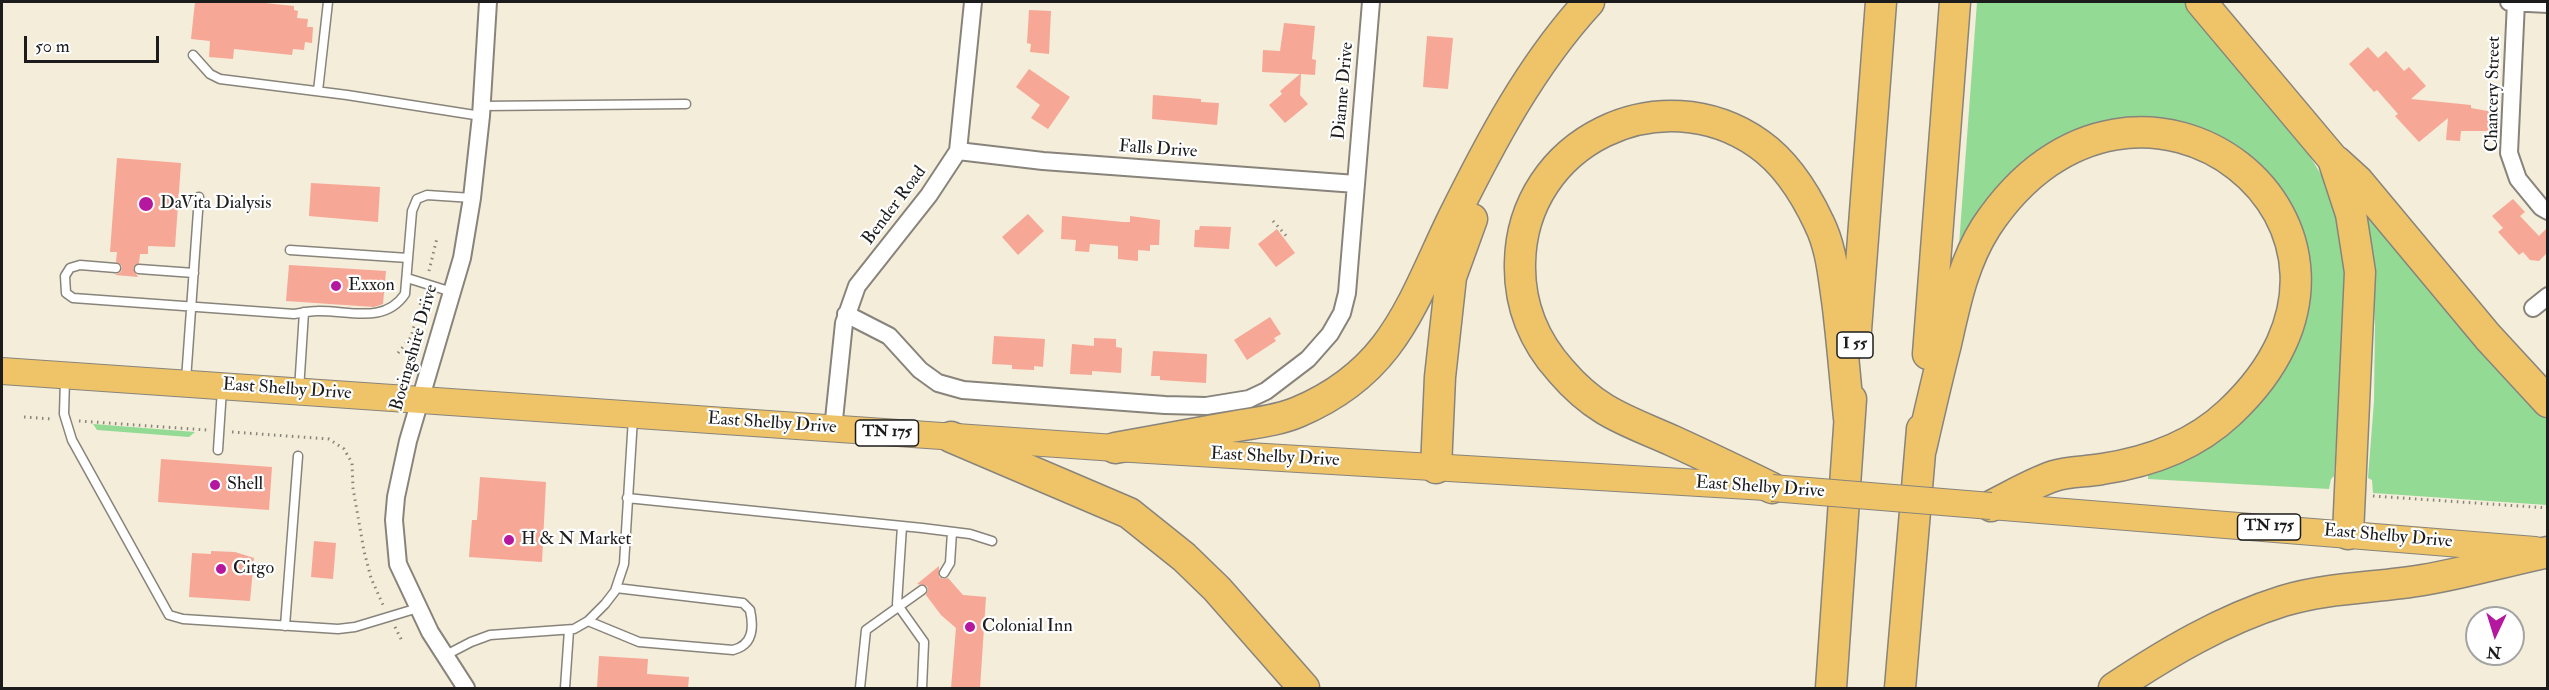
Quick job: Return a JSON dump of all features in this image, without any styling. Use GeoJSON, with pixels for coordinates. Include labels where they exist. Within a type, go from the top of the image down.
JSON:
{"type":"FeatureCollection","features":[{"type":"Feature","properties":{"kind":"highway"},"geometry":{"type":"LineString","coordinates":[[1115,448],[1295,413],[1331,396],[1364,371],[1396,334],[1411,309],[1452,220],[1507,117],[1542,60],[1589,2]]}},
{"type":"Feature","properties":{"kind":"highway","name":"I 55"},"geometry":{"type":"LineString","coordinates":[[1831,688],[1881,2]]}},
{"type":"Feature","properties":{"kind":"highway"},"geometry":{"type":"LineString","coordinates":[[1900,688],[1921,449],[1955,2]]}},
{"type":"Feature","properties":{"kind":"highway"},"geometry":{"type":"LineString","coordinates":[[2201,2],[2333,159],[2358,181],[2488,337],[2547,402]]}},
{"type":"Feature","properties":{"kind":"highway"},"geometry":{"type":"LineString","coordinates":[[1772,488],[1670,440],[1623,421],[1604,410],[1563,374],[1540,344],[1528,318],[1521,288],[1521,246],[1533,204],[1541,188],[1560,162],[1594,136],[1613,127],[1650,116],[1695,118],[1716,123],[1758,143],[1774,157],[1806,197],[1820,225],[1831,256],[1849,418]]}},
{"type":"Feature","properties":{"kind":"highway"},"geometry":{"type":"LineString","coordinates":[[1436,468],[1440,377],[1451,277],[1507,117]]}},
{"type":"Feature","properties":{"kind":"highway"},"geometry":{"type":"LineString","coordinates":[[1921,449],[1957,297],[1970,258],[1998,210],[2042,166],[2059,153],[2091,139],[2127,130],[2149,129],[2183,134],[2218,149],[2243,166],[2256,179],[2277,209],[2290,242],[2295,275],[2293,304],[2279,349],[2255,386],[2212,427],[2176,448],[2135,463],[2055,476],[1990,506]]}},
{"type":"Feature","properties":{"kind":"highway"},"geometry":{"type":"LineString","coordinates":[[2333,159],[2351,214],[2360,272],[2348,534]]}},
{"type":"Feature","properties":{"kind":"highway"},"geometry":{"type":"LineString","coordinates":[[951,437],[1129,513],[1184,557],[1217,589],[1304,688]]}},
{"type":"Feature","properties":{"kind":"highway"},"geometry":{"type":"LineString","coordinates":[[2114,688],[2167,653],[2247,615],[2284,601],[2326,592],[2423,580],[2547,551]]}},
{"type":"Feature","properties":{"kind":"main road","name":"East Shelby Drive"},"geometry":{"type":"LineString","coordinates":[[2,371],[1115,448],[1772,488],[2547,551]]}},
{"type":"Feature","properties":{"kind":"street","name":"Boeingshire Drive"},"geometry":{"type":"LineString","coordinates":[[466,688],[418,608],[398,564],[394,520],[396,497],[408,441],[462,258],[472,198],[482,111],[488,2]]}},
{"type":"Feature","properties":{"kind":"street","name":"Bender Road"},"geometry":{"type":"LineString","coordinates":[[833,429],[846,314],[857,286],[930,195],[958,151],[973,2]]}},
{"type":"Feature","properties":{"kind":"street","name":"Dianne Drive"},"geometry":{"type":"LineString","coordinates":[[846,314],[889,336],[920,370],[938,383],[963,390],[1206,406],[1249,399],[1266,391],[1308,359],[1330,334],[1342,313],[1347,293],[1371,2]]}},
{"type":"Feature","properties":{"kind":"street"},"geometry":{"type":"LineString","coordinates":[[2509,2],[2547,4]]}},
{"type":"Feature","properties":{"kind":"street","name":"Chancery Street"},"geometry":{"type":"LineString","coordinates":[[2516,2],[2509,153],[2518,179],[2541,207],[2547,210]]}},
{"type":"Feature","properties":{"kind":"street","name":"Falls Drive"},"geometry":{"type":"LineString","coordinates":[[958,151],[1043,161],[1356,184]]}},
{"type":"Feature","properties":{"kind":"street"},"geometry":{"type":"LineString","coordinates":[[2533,308],[2547,296]]}},
{"type":"Feature","properties":{"kind":"lane"},"geometry":{"type":"LineString","coordinates":[[318,91],[328,2]]}},
{"type":"Feature","properties":{"kind":"lane"},"geometry":{"type":"LineString","coordinates":[[193,55],[216,78],[482,111],[686,104]]}},
{"type":"Feature","properties":{"kind":"lane"},"geometry":{"type":"LineString","coordinates":[[116,267],[80,265],[70,268],[65,276],[66,293],[73,298],[294,314],[318,310],[379,314],[404,296],[412,211],[417,199],[427,195],[472,198]]}},
{"type":"Feature","properties":{"kind":"lane"},"geometry":{"type":"LineString","coordinates":[[186,383],[199,197]]}},
{"type":"Feature","properties":{"kind":"lane"},"geometry":{"type":"LineString","coordinates":[[290,250],[408,258]]}},
{"type":"Feature","properties":{"kind":"lane"},"geometry":{"type":"LineString","coordinates":[[139,269],[194,273]]}},
{"type":"Feature","properties":{"kind":"lane"},"geometry":{"type":"LineString","coordinates":[[407,278],[452,292]]}},
{"type":"Feature","properties":{"kind":"lane"},"geometry":{"type":"LineString","coordinates":[[299,391],[304,312]]}},
{"type":"Feature","properties":{"kind":"lane"},"geometry":{"type":"LineString","coordinates":[[65,375],[66,420],[72,440],[169,615],[183,619],[347,629],[418,608]]}},
{"type":"Feature","properties":{"kind":"lane"},"geometry":{"type":"LineString","coordinates":[[218,450],[222,386]]}},
{"type":"Feature","properties":{"kind":"lane"},"geometry":{"type":"LineString","coordinates":[[446,655],[490,635],[569,630],[588,621],[605,604],[616,588],[624,564],[633,415]]}},
{"type":"Feature","properties":{"kind":"lane"},"geometry":{"type":"LineString","coordinates":[[285,626],[298,456]]}},
{"type":"Feature","properties":{"kind":"lane"},"geometry":{"type":"LineString","coordinates":[[627,498],[902,526],[952,532],[992,541]]}},
{"type":"Feature","properties":{"kind":"lane"},"geometry":{"type":"LineString","coordinates":[[902,526],[897,599],[899,608],[924,642],[922,688]]}},
{"type":"Feature","properties":{"kind":"lane"},"geometry":{"type":"LineString","coordinates":[[944,573],[950,563],[952,532]]}},
{"type":"Feature","properties":{"kind":"lane"},"geometry":{"type":"LineString","coordinates":[[588,621],[639,642],[733,650],[742,648],[751,635],[750,610],[743,603],[616,588]]}},
{"type":"Feature","properties":{"kind":"lane"},"geometry":{"type":"LineString","coordinates":[[860,688],[864,633],[922,590]]}},
{"type":"Feature","properties":{"kind":"lane"},"geometry":{"type":"LineString","coordinates":[[565,688],[569,630]]}},
{"type":"Feature","properties":{"kind":"path"},"geometry":{"type":"LineString","coordinates":[[1273,221],[1288,239]]}},
{"type":"Feature","properties":{"kind":"path"},"geometry":{"type":"LineString","coordinates":[[24,417],[329,440],[344,449],[352,463],[358,523],[364,551],[375,587],[402,641]]}},
{"type":"Feature","properties":{"kind":"path"},"geometry":{"type":"LineString","coordinates":[[2369,494],[2374,497],[2547,508]]}},
{"type":"Feature","properties":{"kind":"green space"},"geometry":{"type":"Polygon","coordinates":[[[1977,2],[2184,2],[2298,137],[2322,176],[2334,206],[2344,253],[2346,294],[2334,476],[2329,489],[2148,479],[2148,470],[2206,441],[2247,414],[2274,380],[2288,354],[2291,234],[2289,209],[2274,180],[2252,157],[2226,139],[2195,127],[2162,121],[2129,121],[2097,126],[2068,137],[2037,159],[1986,219],[1959,245],[1977,2]]]}},
{"type":"Feature","properties":{"kind":"green space"},"geometry":{"type":"Polygon","coordinates":[[[2359,204],[2547,420],[2547,505],[2373,493],[2372,480],[2368,478],[2374,401],[2375,325],[2372,264],[2359,204]]]}},
{"type":"Feature","properties":{"kind":"green space"},"geometry":{"type":"Polygon","coordinates":[[[93,424],[195,432],[189,437],[97,430],[93,424]]]}},
{"type":"Feature","properties":{"kind":"building"},"geometry":{"type":"Polygon","coordinates":[[[195,2],[255,2],[294,6],[294,10],[298,11],[297,18],[308,19],[307,27],[313,27],[312,43],[305,42],[304,50],[293,49],[292,55],[234,49],[233,59],[209,57],[210,41],[191,39],[195,2]]]}},
{"type":"Feature","properties":{"kind":"building"},"geometry":{"type":"Polygon","coordinates":[[[1029,10],[1051,11],[1049,54],[1030,52],[1031,44],[1027,43],[1029,10]]]}},
{"type":"Feature","properties":{"kind":"building"},"geometry":{"type":"Polygon","coordinates":[[[1284,23],[1315,26],[1312,59],[1316,60],[1315,75],[1301,74],[1300,95],[1308,104],[1285,123],[1269,105],[1282,94],[1280,91],[1300,74],[1262,72],[1263,50],[1280,51],[1284,23]]]}},
{"type":"Feature","properties":{"kind":"building"},"geometry":{"type":"Polygon","coordinates":[[[1427,36],[1453,38],[1448,89],[1423,87],[1427,36]]]}},
{"type":"Feature","properties":{"kind":"building"},"geometry":{"type":"Polygon","coordinates":[[[2368,47],[2378,58],[2386,51],[2404,71],[2409,67],[2426,86],[2411,99],[2471,105],[2471,108],[2493,112],[2492,131],[2461,131],[2460,141],[2446,140],[2448,118],[2419,142],[2395,116],[2398,114],[2377,90],[2374,92],[2349,64],[2368,47]]]}},
{"type":"Feature","properties":{"kind":"building"},"geometry":{"type":"Polygon","coordinates":[[[1029,69],[1070,97],[1048,129],[1031,118],[1040,105],[1016,87],[1029,69]]]}},
{"type":"Feature","properties":{"kind":"building"},"geometry":{"type":"Polygon","coordinates":[[[1153,95],[1201,99],[1201,102],[1219,103],[1217,125],[1152,119],[1153,95]]]}},
{"type":"Feature","properties":{"kind":"building","name":"DaVita Dialysis"},"geometry":{"type":"Polygon","coordinates":[[[117,158],[181,163],[175,247],[148,246],[148,254],[140,254],[139,263],[133,268],[138,277],[115,275],[121,272],[122,266],[116,262],[117,252],[110,252],[117,158]]]}},
{"type":"Feature","properties":{"kind":"building"},"geometry":{"type":"Polygon","coordinates":[[[311,183],[380,187],[378,222],[309,216],[311,183]]]}},
{"type":"Feature","properties":{"kind":"building"},"geometry":{"type":"Polygon","coordinates":[[[2513,199],[2525,212],[2520,216],[2539,236],[2547,228],[2547,253],[2539,261],[2530,260],[2523,252],[2519,255],[2498,232],[2503,228],[2492,216],[2513,199]]]}},
{"type":"Feature","properties":{"kind":"building"},"geometry":{"type":"Polygon","coordinates":[[[1028,214],[1044,231],[1018,255],[1002,237],[1028,214]]]}},
{"type":"Feature","properties":{"kind":"building"},"geometry":{"type":"Polygon","coordinates":[[[1062,216],[1123,222],[1130,222],[1130,216],[1160,220],[1159,245],[1150,245],[1150,251],[1138,250],[1138,261],[1118,259],[1118,246],[1090,244],[1089,252],[1075,251],[1076,240],[1061,239],[1062,216]]]}},
{"type":"Feature","properties":{"kind":"building"},"geometry":{"type":"Polygon","coordinates":[[[1200,226],[1231,227],[1229,249],[1194,247],[1195,230],[1199,230],[1200,226]]]}},
{"type":"Feature","properties":{"kind":"building"},"geometry":{"type":"Polygon","coordinates":[[[1277,229],[1295,253],[1276,267],[1258,244],[1277,229]]]}},
{"type":"Feature","properties":{"kind":"building","name":"Exxon"},"geometry":{"type":"Polygon","coordinates":[[[289,265],[386,271],[383,304],[374,307],[286,301],[289,265]]]}},
{"type":"Feature","properties":{"kind":"building"},"geometry":{"type":"Polygon","coordinates":[[[1270,317],[1281,334],[1274,338],[1276,341],[1247,360],[1234,340],[1270,317]]]}},
{"type":"Feature","properties":{"kind":"building"},"geometry":{"type":"Polygon","coordinates":[[[994,336],[1045,339],[1043,367],[1034,366],[1034,370],[1012,369],[1012,365],[992,364],[994,336]]]}},
{"type":"Feature","properties":{"kind":"building"},"geometry":{"type":"Polygon","coordinates":[[[1094,338],[1116,339],[1116,347],[1122,348],[1121,373],[1092,371],[1092,375],[1070,374],[1072,344],[1094,346],[1094,338]]]}},
{"type":"Feature","properties":{"kind":"building"},"geometry":{"type":"Polygon","coordinates":[[[1153,351],[1207,354],[1206,383],[1160,380],[1160,376],[1151,376],[1153,351]]]}},
{"type":"Feature","properties":{"kind":"building","name":"Shell"},"geometry":{"type":"Polygon","coordinates":[[[161,459],[272,467],[269,510],[158,502],[161,459]]]}},
{"type":"Feature","properties":{"kind":"building"},"geometry":{"type":"Polygon","coordinates":[[[480,477],[546,482],[542,562],[469,557],[472,520],[477,520],[480,477]]]}},
{"type":"Feature","properties":{"kind":"building"},"geometry":{"type":"Polygon","coordinates":[[[314,541],[336,543],[333,579],[311,577],[314,541]]]}},
{"type":"Feature","properties":{"kind":"building"},"geometry":{"type":"Polygon","coordinates":[[[211,551],[235,552],[254,558],[250,601],[189,597],[192,553],[211,554],[211,551]]]}},
{"type":"Feature","properties":{"kind":"building","name":"Colonial Inn"},"geometry":{"type":"Polygon","coordinates":[[[939,566],[939,577],[948,578],[963,595],[986,597],[980,688],[951,688],[956,628],[941,615],[926,595],[927,586],[917,584],[939,566]]]}},
{"type":"Feature","properties":{"kind":"building"},"geometry":{"type":"Polygon","coordinates":[[[599,656],[648,659],[647,674],[689,677],[688,688],[597,688],[599,656]]]}},
{"type":"Feature","properties":{"kind":"place","name":"DaVita Dialysis"},"geometry":{"type":"Point","coordinates":[146,204]}},
{"type":"Feature","properties":{"kind":"place","name":"Exxon"},"geometry":{"type":"Point","coordinates":[336,286]}},
{"type":"Feature","properties":{"kind":"place","name":"Shell"},"geometry":{"type":"Point","coordinates":[215,485]}},
{"type":"Feature","properties":{"kind":"place","name":"H & N Market"},"geometry":{"type":"Point","coordinates":[509,540]}},
{"type":"Feature","properties":{"kind":"place","name":"Citgo"},"geometry":{"type":"Point","coordinates":[221,569]}},
{"type":"Feature","properties":{"kind":"place","name":"Colonial Inn"},"geometry":{"type":"Point","coordinates":[970,627]}}]}
